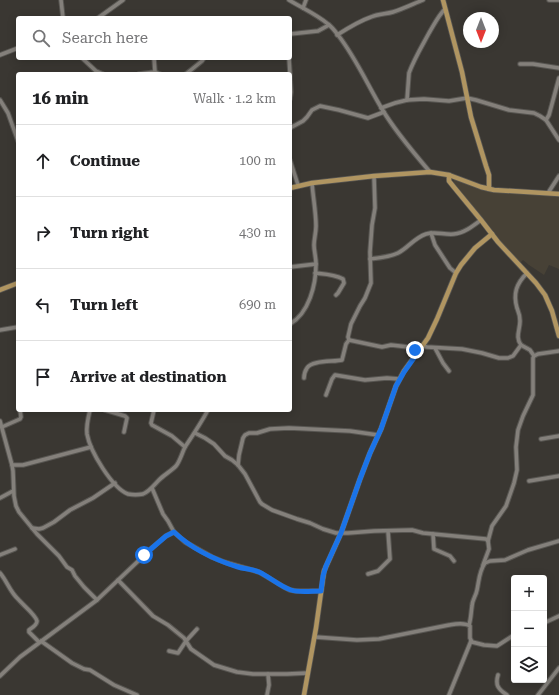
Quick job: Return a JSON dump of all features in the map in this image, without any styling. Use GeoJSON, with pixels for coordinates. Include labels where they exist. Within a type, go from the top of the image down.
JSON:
{"type":"FeatureCollection","features":[{"type":"Feature","properties":{"kind":"main road"},"geometry":{"type":"LineString","coordinates":[[443,0],[471,117],[489,176],[489,189]]}},
{"type":"Feature","properties":{"kind":"main road"},"geometry":{"type":"LineString","coordinates":[[292,187],[312,183],[374,176],[430,172],[451,176],[489,189],[559,194]]}},
{"type":"Feature","properties":{"kind":"main road"},"geometry":{"type":"LineString","coordinates":[[451,176],[452,185],[545,295],[552,311],[559,336]]}},
{"type":"Feature","properties":{"kind":"main road"},"geometry":{"type":"LineString","coordinates":[[304,695],[315,637],[324,571],[341,533],[360,479],[385,418],[390,401],[399,379],[428,338],[456,273],[475,248],[492,234]]}},
{"type":"Feature","properties":{"kind":"main road"},"geometry":{"type":"LineString","coordinates":[[0,290],[16,284]]}},
{"type":"Feature","properties":{"kind":"street"},"geometry":{"type":"LineString","coordinates":[[61,0],[64,16]]}},
{"type":"Feature","properties":{"kind":"street"},"geometry":{"type":"LineString","coordinates":[[101,16],[123,0]]}},
{"type":"Feature","properties":{"kind":"street"},"geometry":{"type":"LineString","coordinates":[[288,0],[313,13],[329,25],[344,42],[359,66],[381,108],[402,138],[430,172]]}},
{"type":"Feature","properties":{"kind":"street"},"geometry":{"type":"LineString","coordinates":[[303,8],[306,0]]}},
{"type":"Feature","properties":{"kind":"street"},"geometry":{"type":"LineString","coordinates":[[337,35],[360,21],[377,14],[398,10],[422,0]]}},
{"type":"Feature","properties":{"kind":"street"},"geometry":{"type":"LineString","coordinates":[[549,0],[559,0]]}},
{"type":"Feature","properties":{"kind":"street"},"geometry":{"type":"LineString","coordinates":[[407,100],[410,69],[439,16],[445,9]]}},
{"type":"Feature","properties":{"kind":"street"},"geometry":{"type":"LineString","coordinates":[[292,34],[318,31],[329,25]]}},
{"type":"Feature","properties":{"kind":"street"},"geometry":{"type":"LineString","coordinates":[[0,55],[16,49]]}},
{"type":"Feature","properties":{"kind":"street"},"geometry":{"type":"LineString","coordinates":[[84,60],[98,72]]}},
{"type":"Feature","properties":{"kind":"street"},"geometry":{"type":"LineString","coordinates":[[154,60],[155,72]]}},
{"type":"Feature","properties":{"kind":"street"},"geometry":{"type":"LineString","coordinates":[[188,72],[203,60]]}},
{"type":"Feature","properties":{"kind":"street"},"geometry":{"type":"LineString","coordinates":[[289,60],[290,72]]}},
{"type":"Feature","properties":{"kind":"street"},"geometry":{"type":"LineString","coordinates":[[520,64],[533,64],[559,68]]}},
{"type":"Feature","properties":{"kind":"street"},"geometry":{"type":"LineString","coordinates":[[546,120],[549,115],[559,78]]}},
{"type":"Feature","properties":{"kind":"street"},"geometry":{"type":"LineString","coordinates":[[381,108],[407,100],[424,99],[449,101],[467,98],[509,110],[540,116],[546,120],[559,140]]}},
{"type":"Feature","properties":{"kind":"street"},"geometry":{"type":"LineString","coordinates":[[0,100],[8,114],[16,136]]}},
{"type":"Feature","properties":{"kind":"street"},"geometry":{"type":"LineString","coordinates":[[292,127],[303,121],[312,110],[320,106],[368,118],[384,112]]}},
{"type":"Feature","properties":{"kind":"street"},"geometry":{"type":"LineString","coordinates":[[292,166],[298,185]]}},
{"type":"Feature","properties":{"kind":"street"},"geometry":{"type":"LineString","coordinates":[[304,378],[307,368],[310,365],[342,360],[346,344],[349,340],[348,337],[351,324],[371,283],[370,259],[375,208],[374,176]]}},
{"type":"Feature","properties":{"kind":"street"},"geometry":{"type":"LineString","coordinates":[[548,193],[559,176]]}},
{"type":"Feature","properties":{"kind":"street"},"geometry":{"type":"LineString","coordinates":[[292,323],[300,315],[311,296],[315,273],[316,264],[314,244],[316,228],[312,183]]}},
{"type":"Feature","properties":{"kind":"street"},"geometry":{"type":"LineString","coordinates":[[370,259],[397,253],[414,239],[424,234],[456,233],[469,228],[481,220]]}},
{"type":"Feature","properties":{"kind":"street"},"geometry":{"type":"LineString","coordinates":[[431,233],[435,245],[450,268],[456,273]]}},
{"type":"Feature","properties":{"kind":"street"},"geometry":{"type":"LineString","coordinates":[[292,268],[316,264]]}},
{"type":"Feature","properties":{"kind":"street"},"geometry":{"type":"LineString","coordinates":[[315,273],[330,274],[343,279],[344,283],[336,295]]}},
{"type":"Feature","properties":{"kind":"street"},"geometry":{"type":"LineString","coordinates":[[449,695],[471,641],[469,624],[472,604],[489,549],[488,541],[492,526],[506,506],[514,483],[517,470],[516,447],[518,430],[533,395],[534,356],[530,350],[520,345],[517,339],[520,327],[520,316],[515,295],[518,283],[527,273]]}},
{"type":"Feature","properties":{"kind":"street"},"geometry":{"type":"LineString","coordinates":[[0,330],[16,327]]}},
{"type":"Feature","properties":{"kind":"street"},"geometry":{"type":"LineString","coordinates":[[349,340],[382,346],[391,345],[408,347],[418,352]]}},
{"type":"Feature","properties":{"kind":"street"},"geometry":{"type":"LineString","coordinates":[[422,346],[427,348],[462,349],[482,352],[496,358],[502,358],[515,355],[520,345]]}},
{"type":"Feature","properties":{"kind":"street"},"geometry":{"type":"LineString","coordinates":[[435,348],[442,363],[449,371]]}},
{"type":"Feature","properties":{"kind":"street"},"geometry":{"type":"LineString","coordinates":[[534,356],[559,351]]}},
{"type":"Feature","properties":{"kind":"street"},"geometry":{"type":"LineString","coordinates":[[326,395],[335,375],[365,380],[387,378],[399,379]]}},
{"type":"Feature","properties":{"kind":"street"},"geometry":{"type":"LineString","coordinates":[[1,429],[20,419],[20,412]]}},
{"type":"Feature","properties":{"kind":"street"},"geometry":{"type":"LineString","coordinates":[[90,412],[87,435],[99,463],[115,484],[127,494],[132,495],[140,495],[148,491],[176,465],[185,447],[207,412]]}},
{"type":"Feature","properties":{"kind":"street"},"geometry":{"type":"LineString","coordinates":[[112,412],[126,416],[127,418],[124,432]]}},
{"type":"Feature","properties":{"kind":"street"},"geometry":{"type":"LineString","coordinates":[[154,412],[151,423],[152,425],[172,436],[185,447]]}},
{"type":"Feature","properties":{"kind":"street"},"geometry":{"type":"LineString","coordinates":[[0,421],[12,465],[13,491],[16,506],[19,512],[35,528],[37,534],[59,556],[67,567],[72,570],[84,587],[97,600]]}},
{"type":"Feature","properties":{"kind":"street"},"geometry":{"type":"LineString","coordinates":[[238,465],[243,438],[249,433],[284,428],[350,431],[378,435]]}},
{"type":"Feature","properties":{"kind":"street"},"geometry":{"type":"LineString","coordinates":[[195,433],[214,444],[225,456],[238,465],[245,474],[256,497],[262,504],[272,510],[330,531],[341,533],[412,530],[433,534],[486,539],[488,541]]}},
{"type":"Feature","properties":{"kind":"street"},"geometry":{"type":"LineString","coordinates":[[541,439],[559,436]]}},
{"type":"Feature","properties":{"kind":"street"},"geometry":{"type":"LineString","coordinates":[[12,465],[23,465],[91,447]]}},
{"type":"Feature","properties":{"kind":"street"},"geometry":{"type":"LineString","coordinates":[[529,481],[559,476]]}},
{"type":"Feature","properties":{"kind":"street"},"geometry":{"type":"LineString","coordinates":[[35,528],[48,525],[70,510],[115,484]]}},
{"type":"Feature","properties":{"kind":"street"},"geometry":{"type":"LineString","coordinates":[[152,488],[163,514],[174,532],[185,542],[212,557],[235,566],[259,572],[290,590],[321,591]]}},
{"type":"Feature","properties":{"kind":"street"},"geometry":{"type":"LineString","coordinates":[[0,498],[13,491]]}},
{"type":"Feature","properties":{"kind":"street"},"geometry":{"type":"LineString","coordinates":[[368,574],[378,571],[390,560],[388,531]]}},
{"type":"Feature","properties":{"kind":"street"},"geometry":{"type":"LineString","coordinates":[[0,676],[20,657],[97,600],[166,536],[174,532]]}},
{"type":"Feature","properties":{"kind":"street"},"geometry":{"type":"LineString","coordinates":[[433,534],[434,549],[450,556],[454,561]]}},
{"type":"Feature","properties":{"kind":"street"},"geometry":{"type":"LineString","coordinates":[[484,565],[488,562],[505,560],[528,550],[559,541]]}},
{"type":"Feature","properties":{"kind":"street"},"geometry":{"type":"LineString","coordinates":[[0,555],[15,549]]}},
{"type":"Feature","properties":{"kind":"street"},"geometry":{"type":"LineString","coordinates":[[486,558],[493,561]]}},
{"type":"Feature","properties":{"kind":"street"},"geometry":{"type":"LineString","coordinates":[[0,573],[4,577],[14,595],[36,619],[37,622],[28,631],[40,642],[72,663],[84,669],[90,670],[114,685],[137,695]]}},
{"type":"Feature","properties":{"kind":"street"},"geometry":{"type":"LineString","coordinates":[[118,580],[149,612],[184,638],[190,649],[214,665],[237,672],[268,674],[308,673]]}},
{"type":"Feature","properties":{"kind":"street"},"geometry":{"type":"LineString","coordinates":[[547,622],[559,616]]}},
{"type":"Feature","properties":{"kind":"street"},"geometry":{"type":"LineString","coordinates":[[315,637],[345,640],[368,640],[460,623],[469,624]]}},
{"type":"Feature","properties":{"kind":"street"},"geometry":{"type":"LineString","coordinates":[[169,651],[178,653],[197,629]]}},
{"type":"Feature","properties":{"kind":"street"},"geometry":{"type":"LineString","coordinates":[[471,641],[497,646],[511,637]]}},
{"type":"Feature","properties":{"kind":"street"},"geometry":{"type":"LineString","coordinates":[[538,695],[559,668]]}},
{"type":"Feature","properties":{"kind":"street"},"geometry":{"type":"LineString","coordinates":[[267,695],[269,685],[268,674]]}},
{"type":"Feature","properties":{"kind":"street"},"geometry":{"type":"LineString","coordinates":[[498,675],[496,681],[501,690],[507,695]]}},
{"type":"Feature","properties":{"kind":"shaded area"},"geometry":{"type":"Polygon","coordinates":[[[454,179],[477,188],[559,196],[559,269],[549,265],[544,275],[523,260],[519,264],[497,240],[453,183],[454,179]]]}},
{"type":"Feature","properties":{"kind":"route"},"geometry":{"type":"LineString","coordinates":[[144,555],[166,536],[174,532],[185,542],[212,557],[259,572],[290,590],[321,591],[324,571],[341,533],[360,479],[381,429],[390,401],[399,379],[418,352],[415,350]]}}]}
